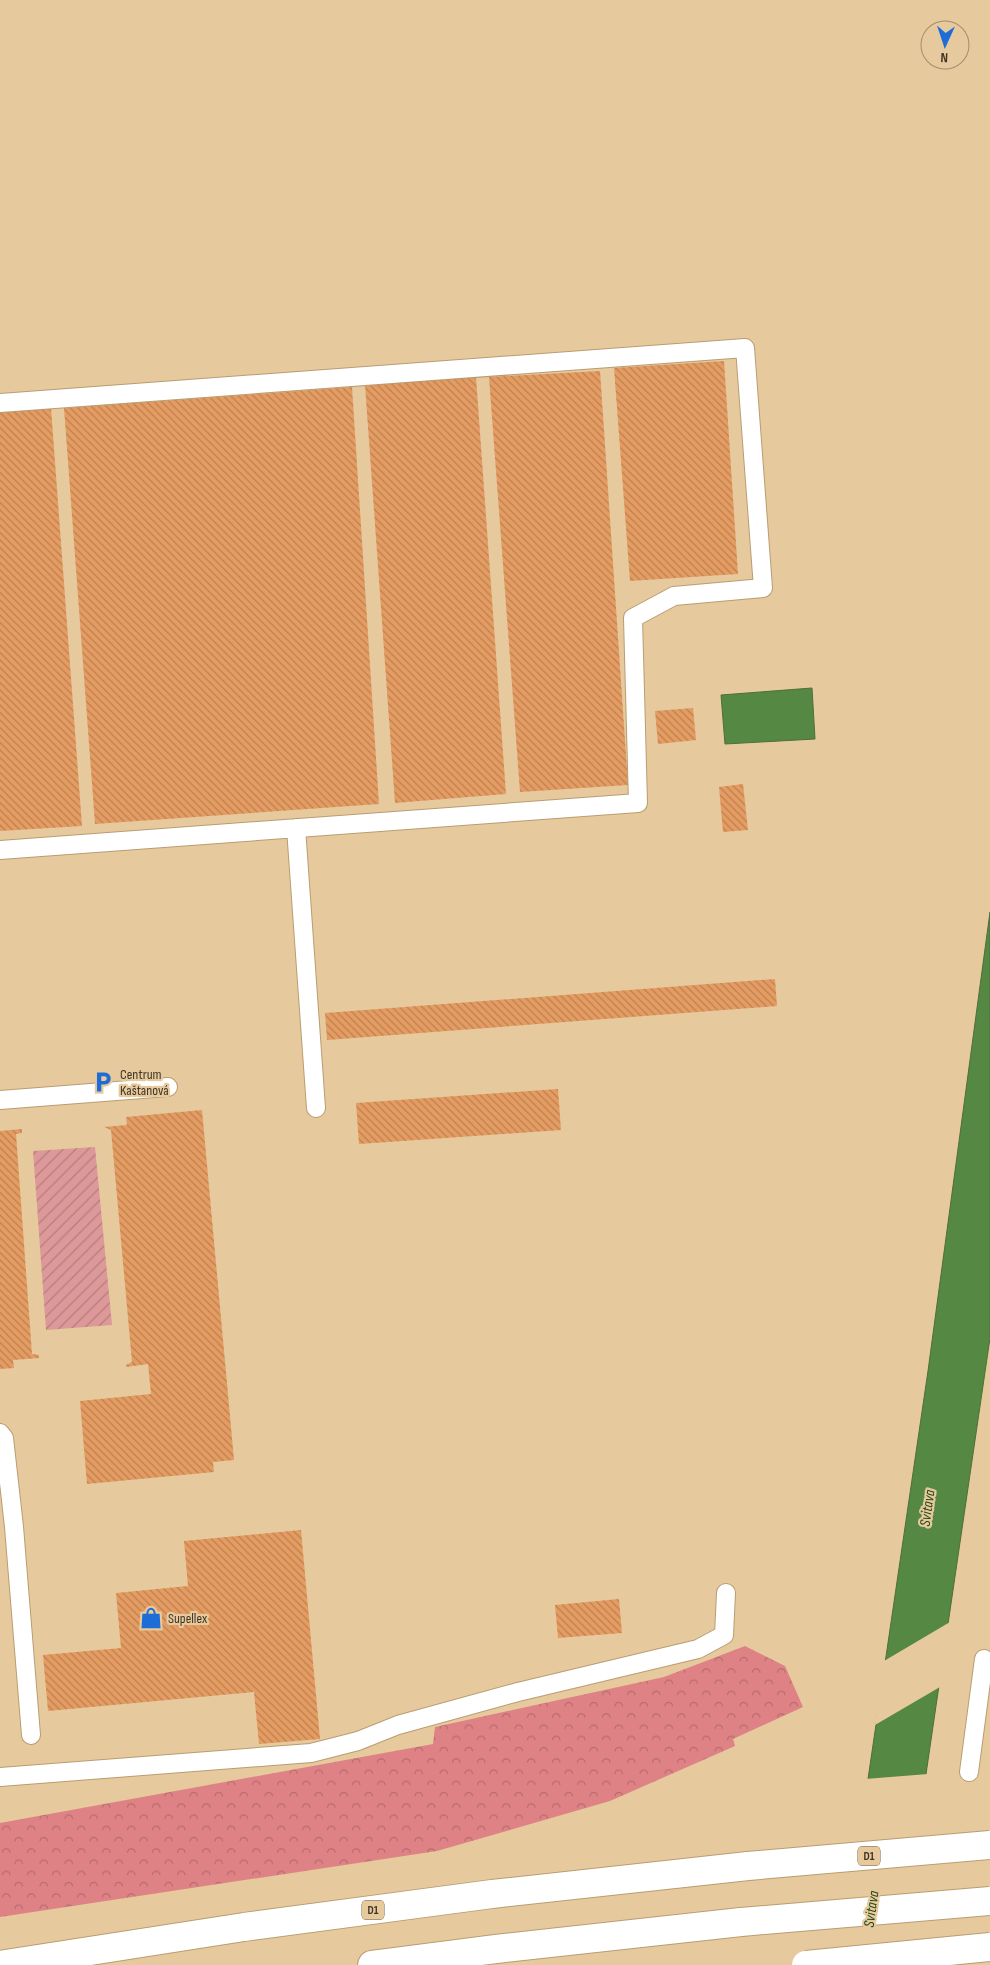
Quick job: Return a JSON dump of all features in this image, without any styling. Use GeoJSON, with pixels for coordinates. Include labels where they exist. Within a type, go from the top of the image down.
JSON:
{"type":"FeatureCollection","features":[{"type":"Feature","properties":{"kind":"highway","name":"D1"},"geometry":{"type":"LineString","coordinates":[[0,1965],[244,1927],[482,1895],[748,1866],[990,1845]]}},
{"type":"Feature","properties":{"kind":"highway"},"geometry":{"type":"LineString","coordinates":[[372,1965],[496,1949],[741,1922],[990,1901]]}},
{"type":"Feature","properties":{"kind":"highway"},"geometry":{"type":"LineString","coordinates":[[806,1965],[990,1947]]}},
{"type":"Feature","properties":{"kind":"lane"},"geometry":{"type":"LineString","coordinates":[[0,403],[745,348],[763,588],[674,596],[633,618],[638,803],[0,850]]}},
{"type":"Feature","properties":{"kind":"lane"},"geometry":{"type":"LineString","coordinates":[[296,828],[316,1108]]}},
{"type":"Feature","properties":{"kind":"lane"},"geometry":{"type":"LineString","coordinates":[[0,1100],[168,1087]]}},
{"type":"Feature","properties":{"kind":"lane"},"geometry":{"type":"LineString","coordinates":[[0,1433],[4,1438],[14,1527],[31,1735]]}},
{"type":"Feature","properties":{"kind":"lane"},"geometry":{"type":"LineString","coordinates":[[0,1777],[320,1750],[358,1741],[398,1725],[518,1692],[698,1649],[724,1635],[726,1593]]}},
{"type":"Feature","properties":{"kind":"lane"},"geometry":{"type":"LineString","coordinates":[[969,1772],[984,1659]]}},
{"type":"Feature","properties":{"kind":"green space"},"geometry":{"type":"Polygon","coordinates":[[[745,1646],[785,1666],[803,1707],[733,1739],[735,1746],[610,1801],[437,1851],[0,1917],[0,1823],[433,1744],[435,1727],[664,1677],[745,1646]]]}},
{"type":"Feature","properties":{"kind":"shaded area"},"geometry":{"type":"Polygon","coordinates":[[[95,1147],[112,1325],[46,1330],[33,1151],[95,1147]]]}},
{"type":"Feature","properties":{"kind":"water"},"geometry":{"type":"Polygon","coordinates":[[[812,688],[815,739],[725,744],[721,695],[812,688]]]}},
{"type":"Feature","properties":{"kind":"water","name":"Svitava"},"geometry":{"type":"Polygon","coordinates":[[[990,912],[990,1338],[898,1965],[868,1779],[928,1371],[990,912]]]}},
{"type":"Feature","properties":{"kind":"pier"},"geometry":{"type":"Polygon","coordinates":[[[950,1622],[940,1687],[875,1725],[884,1661],[950,1622]]]}},
{"type":"Feature","properties":{"kind":"pier"},"geometry":{"type":"Polygon","coordinates":[[[928,1774],[900,1965],[838,1965],[865,1779],[928,1774]]]}},
{"type":"Feature","properties":{"kind":"building"},"geometry":{"type":"Polygon","coordinates":[[[724,361],[738,574],[630,581],[614,368],[724,361]]]}},
{"type":"Feature","properties":{"kind":"building"},"geometry":{"type":"Polygon","coordinates":[[[600,371],[628,785],[520,792],[489,377],[600,371]]]}},
{"type":"Feature","properties":{"kind":"building"},"geometry":{"type":"Polygon","coordinates":[[[476,377],[506,794],[395,803],[365,385],[476,377]]]}},
{"type":"Feature","properties":{"kind":"building"},"geometry":{"type":"Polygon","coordinates":[[[352,387],[379,804],[95,824],[64,408],[352,387]]]}},
{"type":"Feature","properties":{"kind":"building"},"geometry":{"type":"Polygon","coordinates":[[[51,408],[82,826],[0,831],[0,412],[51,408]]]}},
{"type":"Feature","properties":{"kind":"building"},"geometry":{"type":"Polygon","coordinates":[[[693,708],[696,740],[658,744],[655,711],[693,708]]]}},
{"type":"Feature","properties":{"kind":"building"},"geometry":{"type":"Polygon","coordinates":[[[743,784],[748,830],[723,832],[719,787],[743,784]]]}},
{"type":"Feature","properties":{"kind":"building"},"geometry":{"type":"Polygon","coordinates":[[[775,979],[777,1006],[327,1040],[325,1013],[775,979]]]}},
{"type":"Feature","properties":{"kind":"building"},"geometry":{"type":"Polygon","coordinates":[[[558,1089],[561,1130],[359,1144],[356,1103],[558,1089]]]}},
{"type":"Feature","properties":{"kind":"building"},"geometry":{"type":"Polygon","coordinates":[[[202,1110],[234,1460],[213,1462],[214,1472],[87,1484],[80,1401],[151,1394],[148,1364],[126,1367],[126,1365],[132,1362],[111,1130],[104,1127],[127,1125],[126,1117],[202,1110]]]}},
{"type":"Feature","properties":{"kind":"building"},"geometry":{"type":"Polygon","coordinates":[[[22,1129],[22,1133],[16,1134],[32,1354],[39,1355],[39,1358],[13,1360],[14,1368],[0,1369],[0,1131],[22,1129]]]}},
{"type":"Feature","properties":{"kind":"building"},"geometry":{"type":"Polygon","coordinates":[[[301,1530],[320,1739],[259,1744],[254,1692],[48,1711],[43,1655],[121,1648],[116,1593],[188,1586],[184,1541],[301,1530]]]}},
{"type":"Feature","properties":{"kind":"building"},"geometry":{"type":"Polygon","coordinates":[[[619,1599],[622,1633],[558,1638],[555,1605],[619,1599]]]}},
{"type":"Feature","properties":{"kind":"place","name":"Centrum Kaštanová"},"geometry":{"type":"Point","coordinates":[103,1082]}},
{"type":"Feature","properties":{"kind":"place","name":"Supellex"},"geometry":{"type":"Point","coordinates":[151,1618]}}]}
